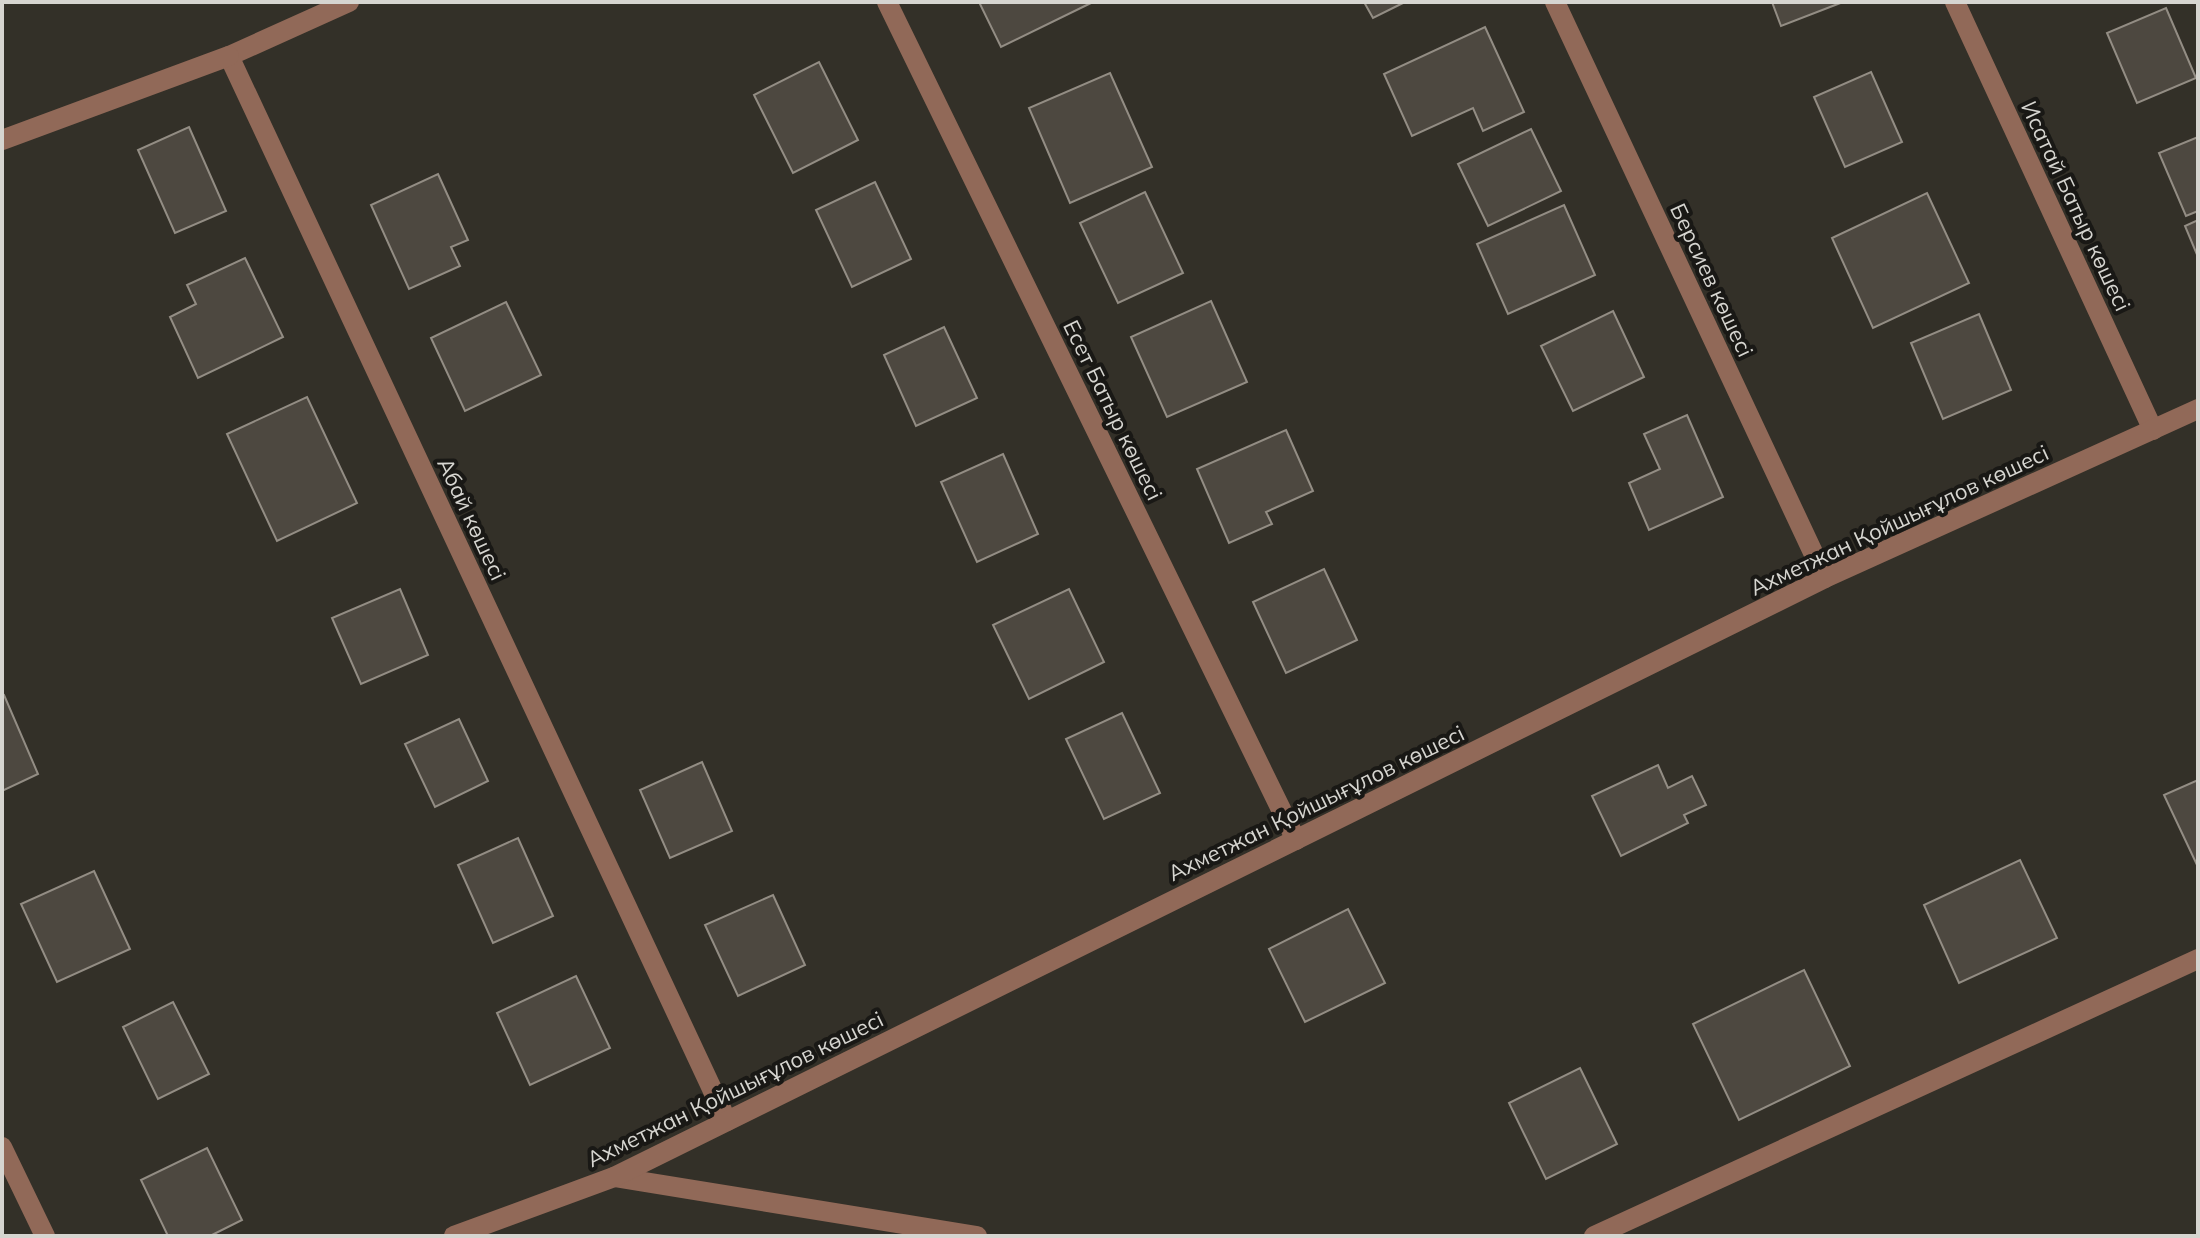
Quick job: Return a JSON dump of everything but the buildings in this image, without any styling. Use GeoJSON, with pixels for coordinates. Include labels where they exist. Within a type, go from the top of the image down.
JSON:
{"type":"FeatureCollection","features":[{"type":"Feature","properties":{"kind":"street"},"geometry":{"type":"LineString","coordinates":[[2,140],[229,56],[349,2]]}},
{"type":"Feature","properties":{"kind":"street","name":"Есет Батыр көшесі"},"geometry":{"type":"LineString","coordinates":[[887,2],[1296,840]]}},
{"type":"Feature","properties":{"kind":"street","name":"Берсиев көшесі"},"geometry":{"type":"LineString","coordinates":[[1555,2],[1825,578]]}},
{"type":"Feature","properties":{"kind":"street","name":"Исатай Батыр көшесі"},"geometry":{"type":"LineString","coordinates":[[1955,2],[2153,430]]}},
{"type":"Feature","properties":{"kind":"street","name":"Абай көшесі"},"geometry":{"type":"LineString","coordinates":[[229,56],[727,1121]]}},
{"type":"Feature","properties":{"kind":"street","name":"Ахметжан Қойшығұлов көшесі"},"geometry":{"type":"LineString","coordinates":[[454,1236],[614,1177],[1825,578],[2198,409]]}},
{"type":"Feature","properties":{"kind":"street"},"geometry":{"type":"LineString","coordinates":[[1594,1236],[2198,959]]}},
{"type":"Feature","properties":{"kind":"street"},"geometry":{"type":"LineString","coordinates":[[2,1147],[45,1236]]}},
{"type":"Feature","properties":{"kind":"street"},"geometry":{"type":"LineString","coordinates":[[614,1177],[977,1236]]}}]}
